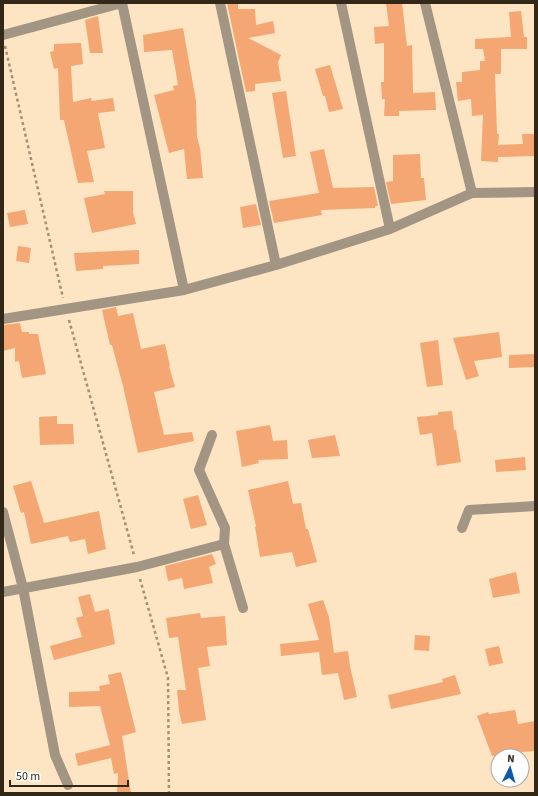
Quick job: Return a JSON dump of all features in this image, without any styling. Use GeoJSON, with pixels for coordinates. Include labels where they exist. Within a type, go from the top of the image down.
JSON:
{"type":"FeatureCollection","features":[{"type":"Feature","properties":{"kind":"street"},"geometry":{"type":"LineString","coordinates":[[4,39],[122,3],[184,290]]}},
{"type":"Feature","properties":{"kind":"street"},"geometry":{"type":"LineString","coordinates":[[220,3],[276,265]]}},
{"type":"Feature","properties":{"kind":"street"},"geometry":{"type":"LineString","coordinates":[[341,3],[390,229]]}},
{"type":"Feature","properties":{"kind":"street"},"geometry":{"type":"LineString","coordinates":[[425,3],[472,193]]}},
{"type":"Feature","properties":{"kind":"street"},"geometry":{"type":"LineString","coordinates":[[3,318],[184,290],[276,265],[390,229],[472,193],[535,192]]}},
{"type":"Feature","properties":{"kind":"street"},"geometry":{"type":"LineString","coordinates":[[212,436],[200,470],[225,528],[224,544],[243,608]]}},
{"type":"Feature","properties":{"kind":"street"},"geometry":{"type":"LineString","coordinates":[[462,528],[469,510],[535,506]]}},
{"type":"Feature","properties":{"kind":"street"},"geometry":{"type":"LineString","coordinates":[[3,512],[23,588],[55,755],[68,785]]}},
{"type":"Feature","properties":{"kind":"street"},"geometry":{"type":"LineString","coordinates":[[3,592],[137,567],[224,544]]}},
{"type":"Feature","properties":{"kind":"path"},"geometry":{"type":"LineString","coordinates":[[4,39],[66,309],[168,678],[169,793]]}},
{"type":"Feature","properties":{"kind":"building"},"geometry":{"type":"Polygon","coordinates":[[[227,3],[238,3],[238,9],[255,9],[256,25],[273,21],[275,33],[248,38],[281,55],[278,62],[281,81],[255,84],[255,91],[246,92],[227,3]]]}},
{"type":"Feature","properties":{"kind":"building"},"geometry":{"type":"Polygon","coordinates":[[[386,3],[402,3],[407,46],[412,45],[413,93],[435,92],[436,110],[399,111],[399,116],[384,116],[385,99],[382,99],[381,82],[384,82],[384,43],[375,44],[374,27],[389,26],[386,3]]]}},
{"type":"Feature","properties":{"kind":"building"},"geometry":{"type":"Polygon","coordinates":[[[521,11],[524,37],[527,37],[527,49],[501,49],[501,74],[495,74],[497,134],[499,134],[498,145],[523,144],[522,134],[535,134],[535,156],[498,157],[498,162],[481,161],[483,115],[472,116],[471,99],[458,101],[456,82],[462,82],[462,72],[480,70],[480,61],[485,61],[483,49],[475,49],[475,39],[511,37],[509,12],[521,11]]]}},
{"type":"Feature","properties":{"kind":"building"},"geometry":{"type":"Polygon","coordinates":[[[98,16],[103,53],[90,53],[85,20],[98,16]]]}},
{"type":"Feature","properties":{"kind":"building"},"geometry":{"type":"Polygon","coordinates":[[[183,28],[196,101],[197,137],[200,148],[203,178],[187,179],[184,149],[169,153],[154,95],[174,90],[173,86],[178,85],[172,50],[144,52],[143,35],[183,28]]]}},
{"type":"Feature","properties":{"kind":"building"},"geometry":{"type":"Polygon","coordinates":[[[81,43],[83,64],[71,66],[73,102],[91,98],[92,101],[113,98],[115,111],[98,113],[105,148],[87,151],[94,182],[78,183],[64,120],[60,120],[58,68],[54,69],[50,52],[54,51],[54,44],[81,43]]]}},
{"type":"Feature","properties":{"kind":"building"},"geometry":{"type":"Polygon","coordinates":[[[330,65],[343,109],[329,112],[315,69],[330,65]]]}},
{"type":"Feature","properties":{"kind":"building"},"geometry":{"type":"Polygon","coordinates":[[[286,91],[296,156],[283,158],[272,93],[286,91]]]}},
{"type":"Feature","properties":{"kind":"building"},"geometry":{"type":"Polygon","coordinates":[[[324,149],[333,188],[374,187],[378,206],[375,206],[375,208],[321,210],[322,215],[274,223],[269,201],[319,193],[310,152],[324,149]]]}},
{"type":"Feature","properties":{"kind":"building"},"geometry":{"type":"Polygon","coordinates":[[[420,154],[421,178],[424,178],[426,200],[391,204],[386,182],[393,181],[393,155],[420,154]]]}},
{"type":"Feature","properties":{"kind":"building"},"geometry":{"type":"Polygon","coordinates":[[[104,191],[133,191],[133,212],[136,224],[92,233],[84,198],[105,194],[104,191]]]}},
{"type":"Feature","properties":{"kind":"building"},"geometry":{"type":"Polygon","coordinates":[[[256,204],[261,225],[243,228],[240,207],[256,204]]]}},
{"type":"Feature","properties":{"kind":"building"},"geometry":{"type":"Polygon","coordinates":[[[25,210],[28,224],[10,227],[7,213],[25,210]]]}},
{"type":"Feature","properties":{"kind":"building"},"geometry":{"type":"Polygon","coordinates":[[[18,246],[31,248],[29,263],[16,261],[18,246]]]}},
{"type":"Feature","properties":{"kind":"building"},"geometry":{"type":"Polygon","coordinates":[[[139,250],[139,264],[103,266],[103,269],[76,271],[74,253],[139,250]]]}},
{"type":"Feature","properties":{"kind":"building"},"geometry":{"type":"Polygon","coordinates":[[[116,307],[118,316],[133,313],[141,349],[165,344],[175,387],[154,392],[164,435],[192,432],[194,441],[138,453],[123,386],[112,345],[110,345],[102,310],[116,307]]]}},
{"type":"Feature","properties":{"kind":"building"},"geometry":{"type":"Polygon","coordinates":[[[20,323],[22,332],[38,334],[46,374],[22,378],[19,361],[15,362],[15,348],[3,351],[3,325],[20,323]]]}},
{"type":"Feature","properties":{"kind":"building"},"geometry":{"type":"Polygon","coordinates":[[[499,332],[502,357],[474,361],[479,376],[466,380],[453,338],[499,332]]]}},
{"type":"Feature","properties":{"kind":"building"},"geometry":{"type":"Polygon","coordinates":[[[438,340],[443,385],[427,387],[420,343],[438,340]]]}},
{"type":"Feature","properties":{"kind":"building"},"geometry":{"type":"Polygon","coordinates":[[[535,354],[535,367],[509,368],[509,355],[535,354]]]}},
{"type":"Feature","properties":{"kind":"building"},"geometry":{"type":"Polygon","coordinates":[[[452,411],[454,430],[456,430],[461,462],[437,466],[432,433],[420,435],[417,417],[438,415],[438,412],[452,411]]]}},
{"type":"Feature","properties":{"kind":"building"},"geometry":{"type":"Polygon","coordinates":[[[57,416],[57,424],[73,424],[74,444],[40,445],[39,417],[57,416]]]}},
{"type":"Feature","properties":{"kind":"building"},"geometry":{"type":"Polygon","coordinates":[[[270,425],[273,441],[287,440],[288,459],[258,460],[259,463],[242,467],[236,431],[270,425]]]}},
{"type":"Feature","properties":{"kind":"building"},"geometry":{"type":"Polygon","coordinates":[[[335,435],[340,456],[312,458],[308,440],[335,435]]]}},
{"type":"Feature","properties":{"kind":"building"},"geometry":{"type":"Polygon","coordinates":[[[525,457],[526,470],[496,472],[495,460],[525,457]]]}},
{"type":"Feature","properties":{"kind":"building"},"geometry":{"type":"Polygon","coordinates":[[[31,481],[44,523],[99,511],[106,549],[88,554],[85,539],[70,542],[68,536],[31,544],[24,512],[21,513],[13,486],[31,481]]]}},
{"type":"Feature","properties":{"kind":"building"},"geometry":{"type":"Polygon","coordinates":[[[288,481],[293,504],[301,503],[306,529],[308,529],[317,562],[296,567],[292,552],[260,557],[256,526],[248,490],[288,481]]]}},
{"type":"Feature","properties":{"kind":"building"},"geometry":{"type":"Polygon","coordinates":[[[198,495],[207,525],[191,529],[183,499],[198,495]]]}},
{"type":"Feature","properties":{"kind":"building"},"geometry":{"type":"Polygon","coordinates":[[[212,554],[216,564],[209,567],[213,583],[184,589],[182,578],[168,581],[165,566],[212,554]]]}},
{"type":"Feature","properties":{"kind":"building"},"geometry":{"type":"Polygon","coordinates":[[[516,572],[520,593],[493,598],[489,579],[516,572]]]}},
{"type":"Feature","properties":{"kind":"building"},"geometry":{"type":"Polygon","coordinates":[[[90,594],[95,612],[109,609],[115,644],[54,660],[50,646],[82,637],[76,618],[83,616],[78,597],[90,594]]]}},
{"type":"Feature","properties":{"kind":"building"},"geometry":{"type":"Polygon","coordinates":[[[323,600],[329,617],[334,653],[348,651],[357,697],[344,700],[338,673],[322,675],[319,652],[281,656],[280,644],[319,640],[308,604],[323,600]]]}},
{"type":"Feature","properties":{"kind":"building"},"geometry":{"type":"Polygon","coordinates":[[[200,613],[201,618],[225,616],[227,645],[207,647],[210,666],[198,668],[206,720],[182,724],[177,690],[186,690],[178,637],[169,638],[166,618],[200,613]]]}},
{"type":"Feature","properties":{"kind":"building"},"geometry":{"type":"Polygon","coordinates":[[[415,635],[430,636],[429,651],[414,650],[415,635]]]}},
{"type":"Feature","properties":{"kind":"building"},"geometry":{"type":"Polygon","coordinates":[[[499,646],[503,663],[489,666],[485,649],[499,646]]]}},
{"type":"Feature","properties":{"kind":"building"},"geometry":{"type":"Polygon","coordinates":[[[121,672],[136,732],[122,736],[131,793],[117,793],[118,773],[114,774],[111,758],[78,766],[75,754],[110,745],[100,706],[69,707],[69,692],[100,691],[99,686],[110,684],[108,675],[121,672]]]}},
{"type":"Feature","properties":{"kind":"building"},"geometry":{"type":"Polygon","coordinates":[[[455,675],[461,694],[391,709],[388,695],[443,682],[442,679],[455,675]]]}},
{"type":"Feature","properties":{"kind":"building"},"geometry":{"type":"Polygon","coordinates":[[[515,710],[518,724],[535,721],[535,751],[530,751],[530,748],[490,748],[490,751],[477,716],[488,712],[489,714],[515,710]]]}}]}
